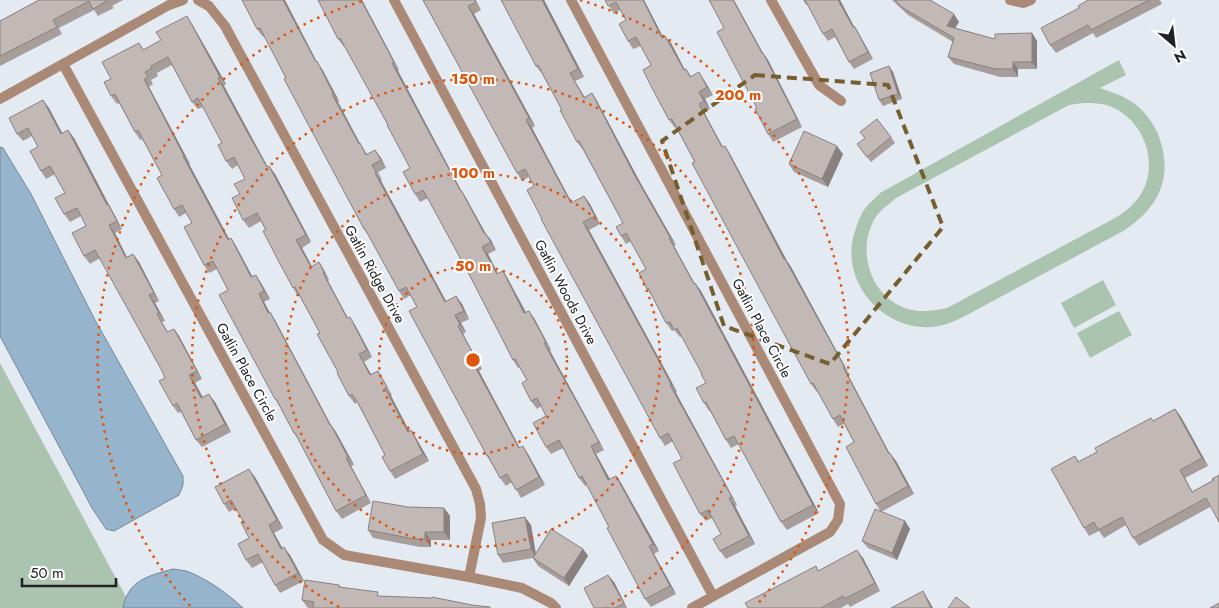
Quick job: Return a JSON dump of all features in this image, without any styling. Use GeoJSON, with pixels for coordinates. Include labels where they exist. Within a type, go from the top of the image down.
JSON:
{"type":"FeatureCollection","features":[{"type":"Feature","properties":{"kind":"street"},"geometry":{"type":"LineString","coordinates":[[0,99],[169,5],[184,0]]}},
{"type":"Feature","properties":{"kind":"street","name":"Gatlin Ridge Drive"},"geometry":{"type":"LineString","coordinates":[[198,0],[209,6],[225,26],[476,489],[481,518],[469,577]]}},
{"type":"Feature","properties":{"kind":"street","name":"Gatlin Woods Drive"},"geometry":{"type":"LineString","coordinates":[[394,0],[713,596]]}},
{"type":"Feature","properties":{"kind":"street","name":"Gatlin Place Circle"},"geometry":{"type":"LineString","coordinates":[[571,0],[840,504],[838,520],[830,532],[692,608]]}},
{"type":"Feature","properties":{"kind":"street"},"geometry":{"type":"LineString","coordinates":[[771,0],[819,85],[841,101]]}},
{"type":"Feature","properties":{"kind":"street"},"geometry":{"type":"LineString","coordinates":[[1010,0],[1023,2],[1031,0]]}},
{"type":"Feature","properties":{"kind":"street","name":"Gatlin Place Circle"},"geometry":{"type":"LineString","coordinates":[[63,64],[323,540],[344,555],[522,588],[551,603],[556,608]]}},
{"type":"Feature","properties":{"kind":"highlighted area"},"geometry":{"type":"Polygon","coordinates":[[[755,75],[888,85],[943,227],[830,364],[724,326],[662,141],[755,75]]]}},
{"type":"Feature","properties":{"kind":"green space"},"geometry":{"type":"Polygon","coordinates":[[[1119,60],[1126,75],[1100,88],[1124,97],[1142,110],[1151,120],[1157,132],[1164,158],[1162,185],[1157,197],[1147,211],[1130,227],[965,316],[932,327],[914,326],[897,321],[882,312],[869,300],[860,286],[853,269],[851,252],[854,234],[868,204],[880,193],[1119,60]],[[1083,103],[1069,105],[896,198],[884,208],[874,220],[869,232],[867,245],[870,271],[875,283],[883,293],[893,302],[910,310],[926,311],[947,308],[1115,218],[1129,208],[1141,194],[1146,182],[1149,158],[1146,145],[1134,124],[1125,115],[1106,105],[1083,103]]]}},
{"type":"Feature","properties":{"kind":"green space"},"geometry":{"type":"Polygon","coordinates":[[[1103,280],[1116,305],[1074,328],[1061,303],[1103,280]]]}},
{"type":"Feature","properties":{"kind":"green space"},"geometry":{"type":"Polygon","coordinates":[[[1119,311],[1132,335],[1090,358],[1077,333],[1119,311]]]}},
{"type":"Feature","properties":{"kind":"green space"},"geometry":{"type":"Polygon","coordinates":[[[0,363],[132,608],[0,608],[0,363]]]}},
{"type":"Feature","properties":{"kind":"water"},"geometry":{"type":"Polygon","coordinates":[[[0,147],[3,148],[31,194],[95,320],[183,476],[183,485],[179,495],[114,531],[106,529],[92,508],[0,336],[0,147]]]}},
{"type":"Feature","properties":{"kind":"water"},"geometry":{"type":"Polygon","coordinates":[[[173,569],[187,571],[204,579],[243,608],[123,608],[129,591],[134,585],[155,574],[173,569]]]}},
{"type":"Feature","properties":{"kind":"building"},"geometry":{"type":"Polygon","coordinates":[[[39,0],[108,0],[93,9],[89,1],[53,20],[57,27],[0,56],[0,21],[39,0]]]}},
{"type":"Feature","properties":{"kind":"building"},"geometry":{"type":"Polygon","coordinates":[[[242,0],[283,0],[317,61],[332,94],[359,144],[366,155],[375,150],[381,160],[372,165],[375,173],[445,302],[456,296],[464,311],[455,315],[460,325],[458,326],[477,361],[473,363],[519,448],[523,446],[539,477],[516,490],[507,474],[500,478],[409,311],[417,307],[406,287],[399,291],[284,79],[286,78],[260,28],[257,29],[242,0]]]}},
{"type":"Feature","properties":{"kind":"building"},"geometry":{"type":"Polygon","coordinates":[[[318,0],[361,0],[394,62],[392,63],[460,190],[491,242],[482,247],[497,274],[503,271],[524,313],[529,311],[546,342],[544,343],[599,442],[591,446],[608,480],[616,476],[653,544],[649,546],[670,586],[645,599],[582,476],[579,478],[559,440],[546,447],[533,423],[546,416],[537,398],[531,401],[522,383],[527,380],[515,359],[513,360],[423,190],[415,194],[403,172],[410,168],[318,0]]]}},
{"type":"Feature","properties":{"kind":"building"},"geometry":{"type":"Polygon","coordinates":[[[423,0],[474,0],[476,2],[468,6],[529,118],[526,120],[571,203],[584,196],[595,216],[583,222],[732,497],[729,498],[749,536],[720,551],[713,539],[721,534],[708,510],[700,514],[673,463],[682,459],[668,433],[660,438],[541,219],[527,190],[534,186],[525,169],[517,173],[423,0]]]}},
{"type":"Feature","properties":{"kind":"building"},"geometry":{"type":"Polygon","coordinates":[[[501,0],[542,0],[578,69],[570,73],[584,98],[592,93],[813,505],[781,522],[734,436],[726,440],[706,402],[704,403],[696,388],[706,383],[702,374],[677,328],[674,330],[670,322],[666,323],[647,289],[639,273],[646,269],[626,233],[621,236],[616,227],[623,223],[501,0]]]}},
{"type":"Feature","properties":{"kind":"building"},"geometry":{"type":"Polygon","coordinates":[[[605,0],[643,0],[662,38],[665,36],[684,70],[686,69],[690,77],[699,72],[707,87],[699,92],[704,101],[699,104],[722,147],[725,146],[784,259],[908,486],[876,504],[846,447],[854,442],[840,415],[833,419],[813,383],[811,384],[692,163],[695,162],[672,119],[669,120],[652,88],[643,70],[651,65],[636,37],[628,41],[619,24],[626,20],[616,2],[608,6],[605,0]]]}},
{"type":"Feature","properties":{"kind":"building"},"geometry":{"type":"Polygon","coordinates":[[[709,0],[733,0],[797,119],[768,134],[755,109],[757,108],[717,32],[724,28],[709,0]]]}},
{"type":"Feature","properties":{"kind":"building"},"geometry":{"type":"Polygon","coordinates":[[[805,0],[838,0],[868,52],[849,62],[832,29],[823,34],[805,0]]]}},
{"type":"Feature","properties":{"kind":"building"},"geometry":{"type":"Polygon","coordinates":[[[895,0],[930,0],[954,14],[947,26],[995,39],[995,34],[1032,33],[1032,62],[1013,62],[1013,69],[995,69],[948,57],[954,38],[903,8],[895,0]]]}},
{"type":"Feature","properties":{"kind":"building"},"geometry":{"type":"Polygon","coordinates":[[[1088,0],[1149,0],[1091,30],[1088,25],[1050,45],[1041,28],[1079,8],[1078,6],[1088,0]]]}},
{"type":"Feature","properties":{"kind":"building"},"geometry":{"type":"Polygon","coordinates":[[[187,16],[246,130],[267,167],[269,166],[306,235],[296,240],[311,267],[319,262],[347,318],[350,317],[367,350],[359,354],[370,375],[378,371],[408,432],[411,430],[423,454],[390,471],[382,457],[385,455],[358,403],[352,394],[349,396],[317,334],[320,333],[295,287],[293,288],[263,231],[266,230],[257,213],[243,220],[232,198],[240,194],[234,184],[245,179],[234,157],[226,161],[218,145],[222,143],[198,98],[192,102],[168,57],[151,66],[152,68],[145,72],[148,77],[144,79],[228,240],[231,238],[251,277],[256,275],[264,291],[259,294],[268,313],[270,312],[331,425],[366,495],[336,511],[219,295],[228,290],[213,261],[204,265],[184,227],[192,223],[182,205],[174,209],[157,178],[162,175],[138,130],[135,132],[115,94],[111,96],[104,82],[111,79],[102,62],[139,43],[143,50],[161,40],[156,32],[187,16]]]}},
{"type":"Feature","properties":{"kind":"building"},"geometry":{"type":"Polygon","coordinates":[[[889,66],[898,94],[879,100],[870,73],[889,66]]]}},
{"type":"Feature","properties":{"kind":"building"},"geometry":{"type":"Polygon","coordinates":[[[43,100],[61,134],[68,130],[117,221],[109,225],[126,258],[133,254],[154,293],[149,295],[159,313],[157,314],[167,332],[174,329],[197,371],[189,375],[201,398],[209,394],[225,424],[196,440],[177,403],[173,406],[159,381],[165,378],[161,369],[95,250],[84,256],[72,233],[86,226],[77,208],[64,214],[55,198],[65,193],[50,166],[41,171],[30,151],[38,147],[28,128],[17,134],[9,118],[43,100]]]}},
{"type":"Feature","properties":{"kind":"building"},"geometry":{"type":"Polygon","coordinates":[[[877,119],[891,137],[867,157],[857,144],[865,138],[860,132],[877,119]]]}},
{"type":"Feature","properties":{"kind":"building"},"geometry":{"type":"Polygon","coordinates":[[[804,131],[837,146],[822,179],[789,164],[804,131]]]}},
{"type":"Feature","properties":{"kind":"building"},"geometry":{"type":"Polygon","coordinates":[[[1175,409],[1202,458],[1180,470],[1192,492],[1214,480],[1212,479],[1219,475],[1219,522],[1206,498],[1133,538],[1122,517],[1098,530],[1094,522],[1084,528],[1051,469],[1075,456],[1078,462],[1097,452],[1095,448],[1151,418],[1153,421],[1175,409]]]}},
{"type":"Feature","properties":{"kind":"building"},"geometry":{"type":"Polygon","coordinates":[[[249,469],[277,520],[269,525],[281,549],[284,547],[298,573],[275,585],[258,554],[246,560],[238,544],[249,538],[241,522],[243,521],[231,500],[224,504],[215,487],[249,469]]]}},
{"type":"Feature","properties":{"kind":"building"},"geometry":{"type":"Polygon","coordinates":[[[373,501],[408,507],[444,508],[444,532],[425,532],[425,539],[414,539],[368,530],[373,501]]]}},
{"type":"Feature","properties":{"kind":"building"},"geometry":{"type":"Polygon","coordinates":[[[875,509],[905,521],[892,553],[862,541],[875,509]]]}},
{"type":"Feature","properties":{"kind":"building"},"geometry":{"type":"Polygon","coordinates":[[[525,517],[531,549],[498,555],[492,523],[525,517]]]}},
{"type":"Feature","properties":{"kind":"building"},"geometry":{"type":"Polygon","coordinates":[[[551,529],[583,549],[564,578],[533,558],[551,529]]]}},
{"type":"Feature","properties":{"kind":"building"},"geometry":{"type":"Polygon","coordinates":[[[857,550],[875,583],[844,599],[843,596],[821,608],[748,608],[745,603],[816,566],[818,571],[857,550]]]}},
{"type":"Feature","properties":{"kind":"building"},"geometry":{"type":"Polygon","coordinates":[[[608,575],[624,603],[615,608],[594,608],[584,588],[608,575]]]}},
{"type":"Feature","properties":{"kind":"building"},"geometry":{"type":"Polygon","coordinates":[[[305,580],[378,592],[377,596],[432,597],[490,608],[313,608],[314,602],[302,600],[305,580]]]}},
{"type":"Feature","properties":{"kind":"building"},"geometry":{"type":"Polygon","coordinates":[[[923,591],[931,608],[891,608],[923,591]]]}},
{"type":"Feature","properties":{"kind":"building"},"geometry":{"type":"Polygon","coordinates":[[[956,597],[970,608],[948,608],[956,597]]]}},
{"type":"Feature","properties":{"kind":"building"},"geometry":{"type":"Polygon","coordinates":[[[1219,603],[1219,608],[1210,608],[1219,603]]]}}]}
